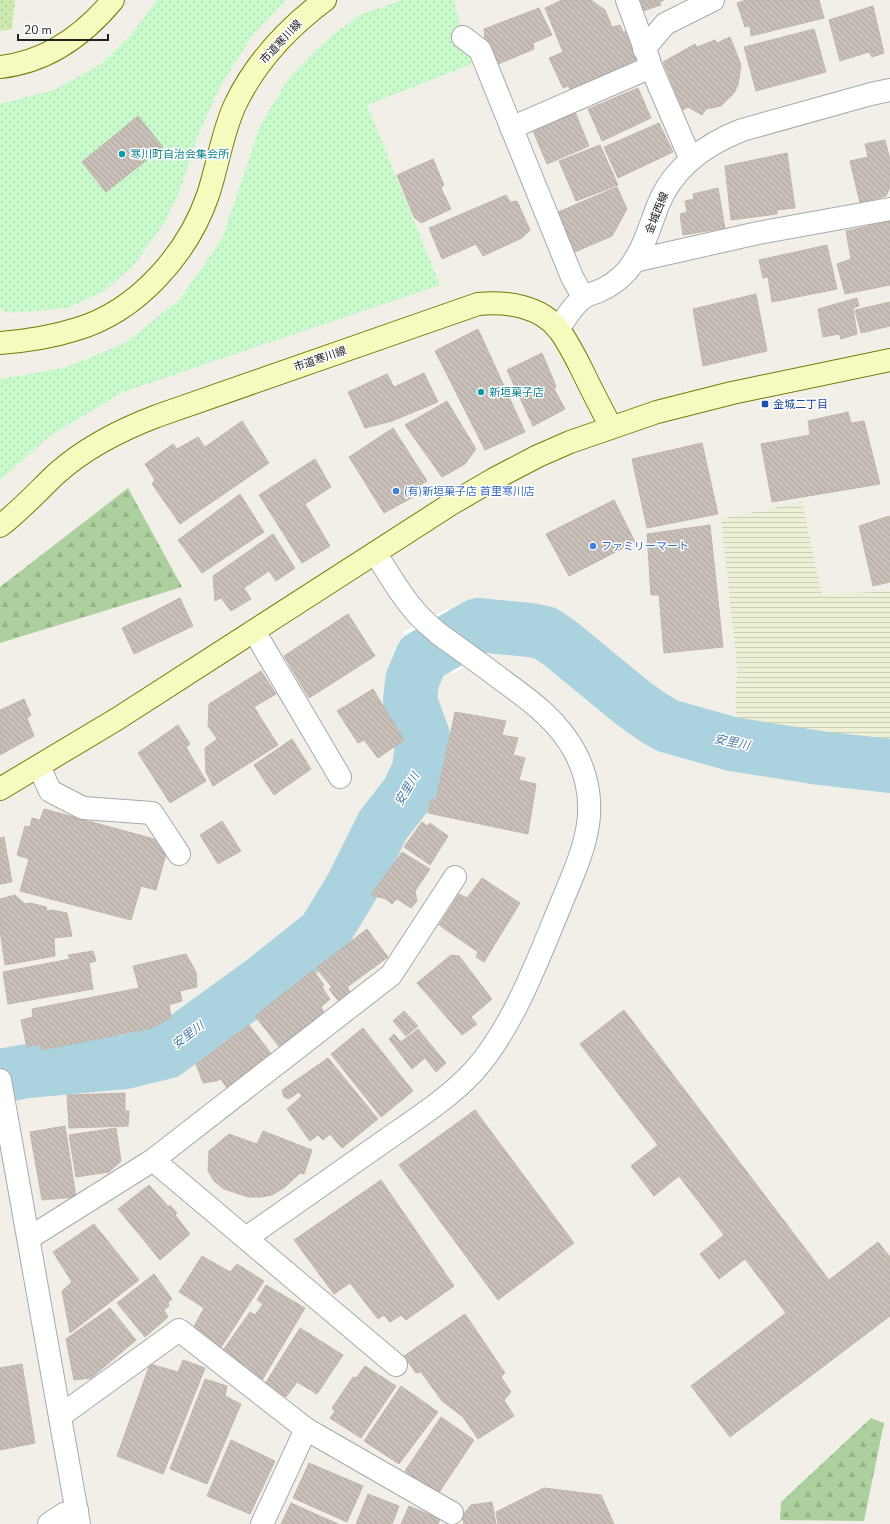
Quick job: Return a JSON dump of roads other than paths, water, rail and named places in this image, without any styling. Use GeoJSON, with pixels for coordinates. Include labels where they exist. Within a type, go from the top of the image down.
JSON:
{"type":"FeatureCollection","features":[{"type":"Feature","properties":{"kind":"street"},"geometry":{"type":"LineString","coordinates":[[0,67],[26,62],[44,56],[58,48],[87,28],[113,0]]}},
{"type":"Feature","properties":{"kind":"street","name":"市道寒川線"},"geometry":{"type":"LineString","coordinates":[[0,342],[28,340],[79,329],[124,305],[162,273],[190,236],[200,216],[208,194],[226,128],[235,104],[275,46],[298,23],[325,0]]}},
{"type":"Feature","properties":{"kind":"street"},"geometry":{"type":"LineString","coordinates":[[627,0],[648,58],[691,160]]}},
{"type":"Feature","properties":{"kind":"street"},"geometry":{"type":"LineString","coordinates":[[512,128],[648,58],[665,24],[713,0]]}},
{"type":"Feature","properties":{"kind":"street"},"geometry":{"type":"LineString","coordinates":[[463,36],[480,50],[572,277],[584,297]]}},
{"type":"Feature","properties":{"kind":"street","name":"金城西線"},"geometry":{"type":"LineString","coordinates":[[558,329],[584,297],[608,287],[618,280],[634,261],[644,244],[658,205],[665,191],[681,169],[702,150],[742,130],[890,90]]}},
{"type":"Feature","properties":{"kind":"street"},"geometry":{"type":"LineString","coordinates":[[634,261],[758,233],[890,209]]}},
{"type":"Feature","properties":{"kind":"street","name":"市道寒川線"},"geometry":{"type":"LineString","coordinates":[[0,526],[57,473],[94,445],[124,430],[157,416],[478,304],[489,303],[516,305],[533,310],[551,322],[558,329],[570,347],[611,427]]}},
{"type":"Feature","properties":{"kind":"street"},"geometry":{"type":"LineString","coordinates":[[0,789],[117,719],[451,504],[494,479],[547,452],[611,427],[657,412],[732,393],[890,360]]}},
{"type":"Feature","properties":{"kind":"street"},"geometry":{"type":"LineString","coordinates":[[246,1238],[424,1113],[473,1072],[492,1048],[511,1016],[535,967],[579,860],[586,838],[590,809],[588,789],[576,754],[555,722],[539,707],[439,634],[424,621],[413,610],[375,552]]}},
{"type":"Feature","properties":{"kind":"street"},"geometry":{"type":"LineString","coordinates":[[254,631],[340,777]]}},
{"type":"Feature","properties":{"kind":"street"},"geometry":{"type":"LineString","coordinates":[[39,766],[50,791],[83,808],[152,813],[179,854]]}},
{"type":"Feature","properties":{"kind":"street"},"geometry":{"type":"LineString","coordinates":[[29,1238],[153,1160],[391,975],[455,876]]}},
{"type":"Feature","properties":{"kind":"street"},"geometry":{"type":"LineString","coordinates":[[2,1090],[78,1517],[64,1514],[49,1524]]}},
{"type":"Feature","properties":{"kind":"street"},"geometry":{"type":"LineString","coordinates":[[153,1160],[396,1365]]}},
{"type":"Feature","properties":{"kind":"street"},"geometry":{"type":"LineString","coordinates":[[60,1416],[179,1330],[306,1429],[452,1513]]}},
{"type":"Feature","properties":{"kind":"street"},"geometry":{"type":"LineString","coordinates":[[262,1524],[306,1429]]}},
{"type":"Feature","properties":{"kind":"waterway","name":"安里川"},"geometry":{"type":"LineString","coordinates":[[0,1076],[27,1071],[125,1062],[166,1052],[260,984],[324,933],[352,887],[383,825],[408,793],[419,770],[423,736],[410,701],[412,681],[422,657],[478,625],[530,630],[545,633],[561,644],[634,704],[668,726],[732,744],[820,758],[890,766]]}},
{"type":"Feature","properties":{"kind":"place","name":"寒川町自治会集会所"},"geometry":{"type":"Point","coordinates":[122,154]}},
{"type":"Feature","properties":{"kind":"place","name":"新垣菓子店"},"geometry":{"type":"Point","coordinates":[481,392]}},
{"type":"Feature","properties":{"kind":"place","name":"金城二丁目"},"geometry":{"type":"Point","coordinates":[765,404]}},
{"type":"Feature","properties":{"kind":"place","name":"(有)新垣菓子店 首里寒川店"},"geometry":{"type":"Point","coordinates":[396,491]}},
{"type":"Feature","properties":{"kind":"place","name":"ファミリーマート"},"geometry":{"type":"Point","coordinates":[593,546]}}]}
